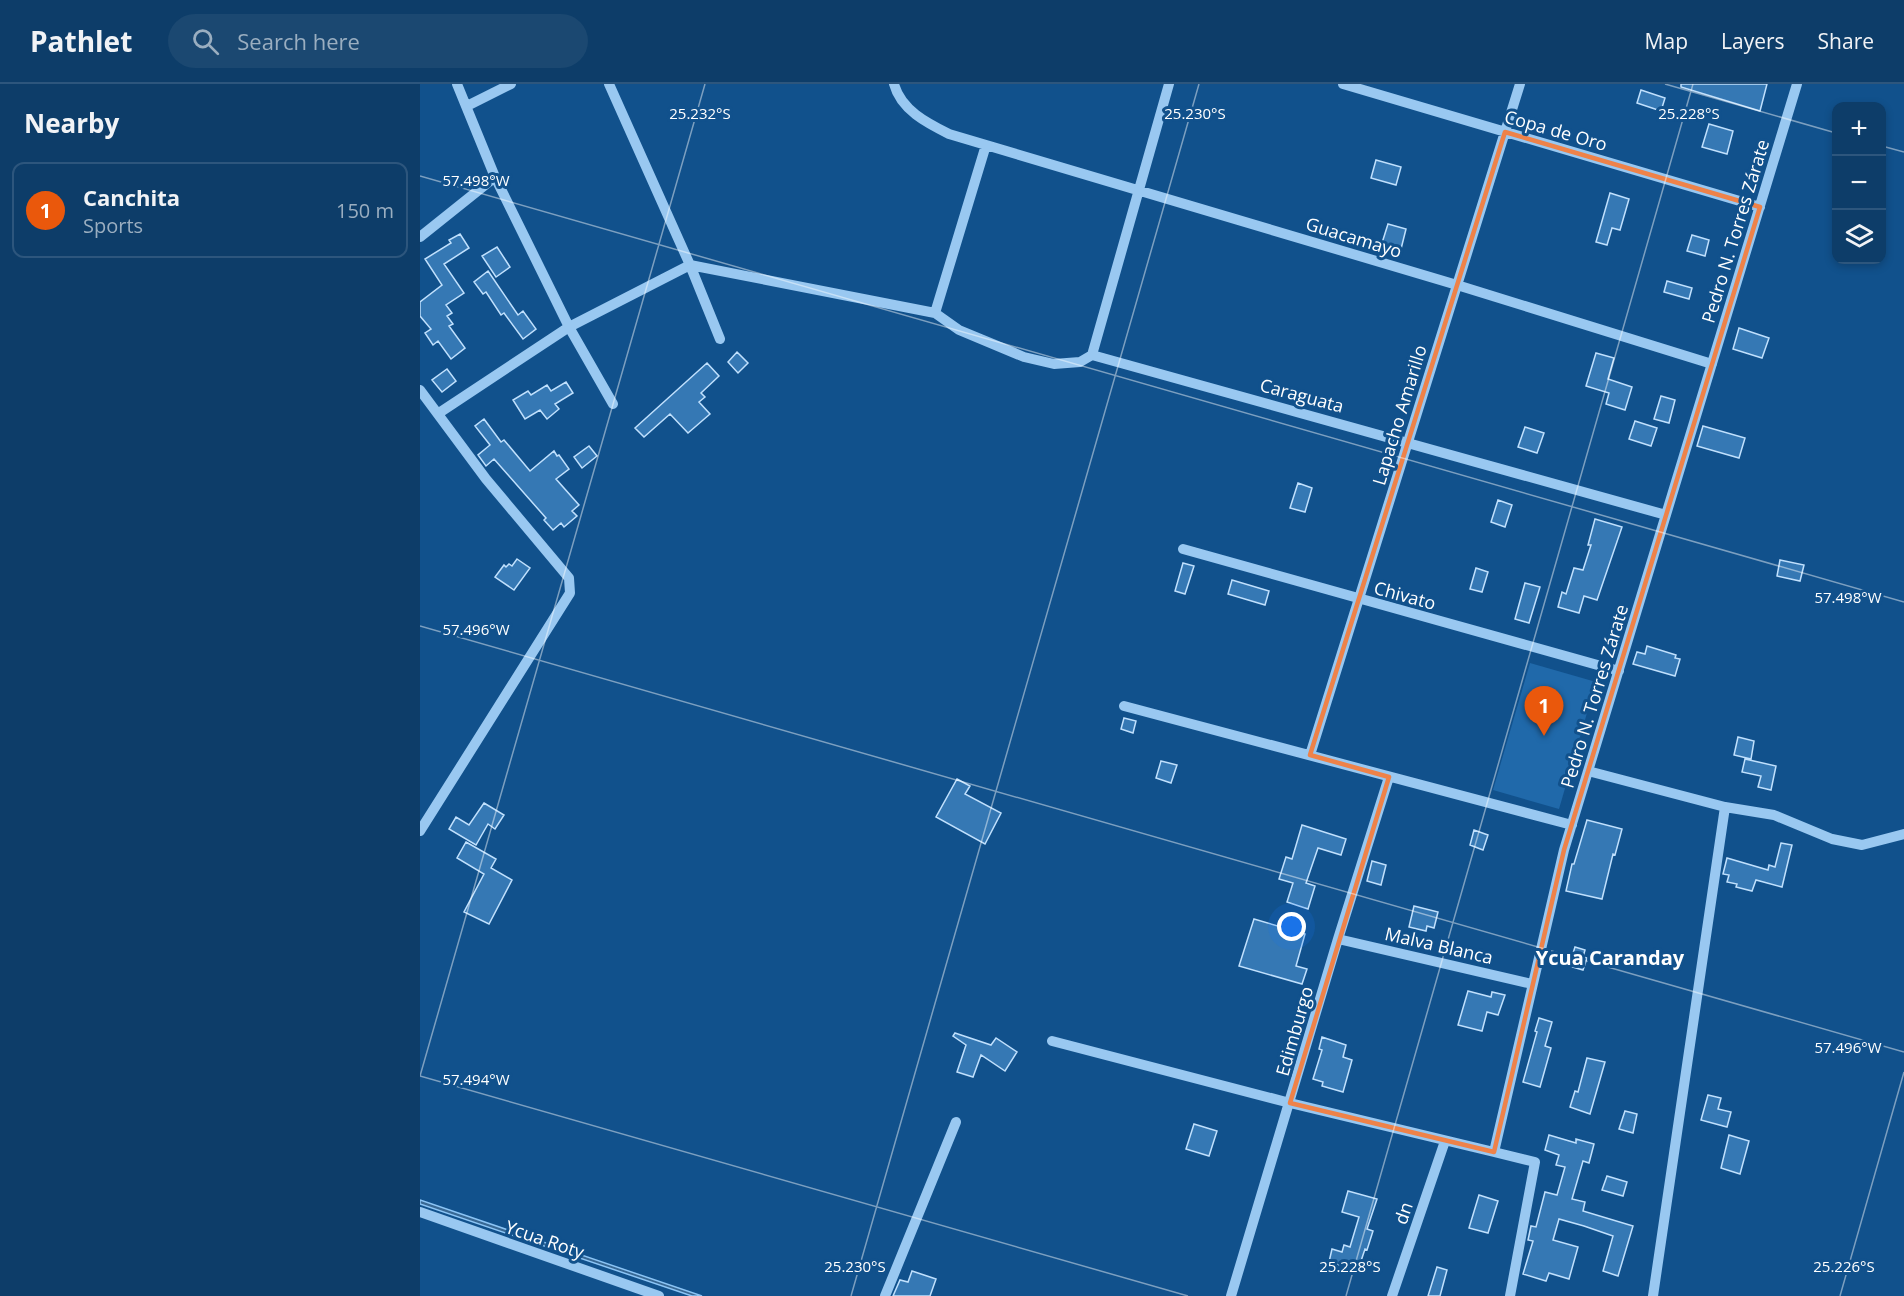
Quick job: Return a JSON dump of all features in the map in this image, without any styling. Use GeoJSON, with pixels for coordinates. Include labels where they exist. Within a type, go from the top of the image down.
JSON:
{"type":"FeatureCollection","features":[{"type":"Feature","properties":{"kind":"street"},"geometry":{"type":"LineString","coordinates":[[457,84],[495,177],[569,327],[613,404]]}},
{"type":"Feature","properties":{"kind":"street"},"geometry":{"type":"LineString","coordinates":[[467,106],[511,84]]}},
{"type":"Feature","properties":{"kind":"street"},"geometry":{"type":"LineString","coordinates":[[609,84],[690,265],[720,339]]}},
{"type":"Feature","properties":{"kind":"street","name":"Guacamayo"},"geometry":{"type":"LineString","coordinates":[[894,84],[907,107],[922,120],[949,134],[1457,285],[1712,364]]}},
{"type":"Feature","properties":{"kind":"street"},"geometry":{"type":"LineString","coordinates":[[439,413],[569,327],[690,265],[935,313],[959,330],[1024,357],[1054,364],[1080,362],[1092,355],[1169,84]]}},
{"type":"Feature","properties":{"kind":"street","name":"Copa de Oro"},"geometry":{"type":"LineString","coordinates":[[1343,84],[1760,207]]}},
{"type":"Feature","properties":{"kind":"street","name":"Lapacho Amarillo"},"geometry":{"type":"LineString","coordinates":[[1310,755],[1520,84]]}},
{"type":"Feature","properties":{"kind":"street","name":"Pedro N. Torres Zárate"},"geometry":{"type":"LineString","coordinates":[[1494,1152],[1532,984],[1572,825],[1797,84]]}},
{"type":"Feature","properties":{"kind":"street"},"geometry":{"type":"LineString","coordinates":[[935,313],[986,145]]}},
{"type":"Feature","properties":{"kind":"street"},"geometry":{"type":"LineString","coordinates":[[420,237],[495,177]]}},
{"type":"Feature","properties":{"kind":"street","name":"Caraguata"},"geometry":{"type":"LineString","coordinates":[[1092,355],[1408,441],[1666,515]]}},
{"type":"Feature","properties":{"kind":"street"},"geometry":{"type":"LineString","coordinates":[[420,390],[486,479],[569,578],[570,588],[570,593],[420,831]]}},
{"type":"Feature","properties":{"kind":"street","name":"Chivato"},"geometry":{"type":"LineString","coordinates":[[1183,549],[1619,671]]}},
{"type":"Feature","properties":{"kind":"street"},"geometry":{"type":"LineString","coordinates":[[1124,706],[1572,825]]}},
{"type":"Feature","properties":{"kind":"street"},"geometry":{"type":"LineString","coordinates":[[1588,771],[1725,807],[1774,815],[1832,839],[1862,845],[1904,834]]}},
{"type":"Feature","properties":{"kind":"street","name":"Edimburgo"},"geometry":{"type":"LineString","coordinates":[[1231,1296],[1389,777]]}},
{"type":"Feature","properties":{"kind":"street"},"geometry":{"type":"LineString","coordinates":[[1653,1296],[1725,807]]}},
{"type":"Feature","properties":{"kind":"street","name":"Malva Blanca"},"geometry":{"type":"LineString","coordinates":[[1338,939],[1532,984]]}},
{"type":"Feature","properties":{"kind":"street"},"geometry":{"type":"LineString","coordinates":[[1052,1041],[1290,1103],[1535,1162],[1510,1296]]}},
{"type":"Feature","properties":{"kind":"street"},"geometry":{"type":"LineString","coordinates":[[885,1296],[957,1122]]}},
{"type":"Feature","properties":{"kind":"street","name":"dn"},"geometry":{"type":"LineString","coordinates":[[1392,1296],[1445,1141]]}},
{"type":"Feature","properties":{"kind":"street","name":"Ycua Roty"},"geometry":{"type":"LineString","coordinates":[[420,1212],[659,1296]]}},
{"type":"Feature","properties":{"kind":"highlighted area"},"geometry":{"type":"Polygon","coordinates":[[[1505,132],[1760,207],[1564,850],[1494,1152],[1290,1103],[1389,777],[1310,755],[1505,132]]]}},
{"type":"Feature","properties":{"kind":"shaded area"},"geometry":{"type":"Polygon","coordinates":[[[1530,663],[1596,682],[1559,809],[1493,790],[1530,663]]]}},
{"type":"Feature","properties":{"kind":"shaded area"},"geometry":{"type":"Polygon","coordinates":[[[420,1200],[702,1296],[692,1296],[420,1204],[420,1200]]]}},
{"type":"Feature","properties":{"kind":"building"},"geometry":{"type":"Polygon","coordinates":[[[1681,84],[1767,84],[1760,111],[1681,87],[1681,84]]]}},
{"type":"Feature","properties":{"kind":"building"},"geometry":{"type":"Polygon","coordinates":[[[1641,90],[1665,98],[1661,111],[1637,103],[1641,90]]]}},
{"type":"Feature","properties":{"kind":"building"},"geometry":{"type":"Polygon","coordinates":[[[1709,124],[1733,131],[1727,154],[1702,147],[1709,124]]]}},
{"type":"Feature","properties":{"kind":"building"},"geometry":{"type":"Polygon","coordinates":[[[1376,160],[1401,167],[1396,185],[1371,178],[1376,160]]]}},
{"type":"Feature","properties":{"kind":"building"},"geometry":{"type":"Polygon","coordinates":[[[1610,193],[1629,199],[1620,230],[1612,228],[1607,245],[1596,242],[1610,193]]]}},
{"type":"Feature","properties":{"kind":"building"},"geometry":{"type":"Polygon","coordinates":[[[1388,224],[1406,229],[1401,249],[1382,243],[1388,224]]]}},
{"type":"Feature","properties":{"kind":"building"},"geometry":{"type":"Polygon","coordinates":[[[460,234],[469,248],[444,264],[464,293],[446,305],[452,313],[447,316],[453,324],[449,326],[465,348],[451,359],[438,341],[433,345],[425,333],[431,329],[420,316],[420,302],[442,285],[425,259],[451,243],[449,240],[460,234]]]}},
{"type":"Feature","properties":{"kind":"building"},"geometry":{"type":"Polygon","coordinates":[[[1692,235],[1709,240],[1705,256],[1687,251],[1692,235]]]}},
{"type":"Feature","properties":{"kind":"building"},"geometry":{"type":"Polygon","coordinates":[[[497,247],[510,267],[496,277],[482,256],[497,247]]]}},
{"type":"Feature","properties":{"kind":"building"},"geometry":{"type":"Polygon","coordinates":[[[488,271],[518,315],[523,311],[536,329],[523,339],[504,313],[501,315],[486,292],[483,294],[474,282],[488,271]]]}},
{"type":"Feature","properties":{"kind":"building"},"geometry":{"type":"Polygon","coordinates":[[[1667,281],[1692,288],[1689,299],[1664,292],[1667,281]]]}},
{"type":"Feature","properties":{"kind":"building"},"geometry":{"type":"Polygon","coordinates":[[[1739,328],[1769,338],[1762,358],[1733,349],[1739,328]]]}},
{"type":"Feature","properties":{"kind":"building"},"geometry":{"type":"Polygon","coordinates":[[[737,352],[748,363],[738,373],[728,362],[737,352]]]}},
{"type":"Feature","properties":{"kind":"building"},"geometry":{"type":"Polygon","coordinates":[[[1596,353],[1614,358],[1608,379],[1632,387],[1625,410],[1606,404],[1609,393],[1586,386],[1596,353]]]}},
{"type":"Feature","properties":{"kind":"building"},"geometry":{"type":"Polygon","coordinates":[[[707,363],[719,376],[701,393],[705,397],[699,402],[710,414],[688,433],[670,414],[644,437],[635,428],[707,363]]]}},
{"type":"Feature","properties":{"kind":"building"},"geometry":{"type":"Polygon","coordinates":[[[447,369],[456,381],[442,392],[432,380],[447,369]]]}},
{"type":"Feature","properties":{"kind":"building"},"geometry":{"type":"Polygon","coordinates":[[[566,382],[573,393],[555,404],[559,409],[547,419],[540,410],[525,419],[513,400],[528,391],[531,395],[547,385],[551,391],[566,382]]]}},
{"type":"Feature","properties":{"kind":"building"},"geometry":{"type":"Polygon","coordinates":[[[1661,396],[1675,400],[1669,423],[1654,419],[1661,396]]]}},
{"type":"Feature","properties":{"kind":"building"},"geometry":{"type":"Polygon","coordinates":[[[484,419],[501,442],[504,440],[530,471],[554,451],[557,456],[559,455],[569,469],[556,479],[579,505],[572,511],[577,516],[564,527],[561,523],[553,530],[544,520],[546,518],[494,459],[486,466],[478,455],[490,445],[475,426],[484,419]]]}},
{"type":"Feature","properties":{"kind":"building"},"geometry":{"type":"Polygon","coordinates":[[[1635,421],[1657,428],[1651,446],[1629,439],[1635,421]]]}},
{"type":"Feature","properties":{"kind":"building"},"geometry":{"type":"Polygon","coordinates":[[[1703,426],[1745,438],[1739,458],[1697,446],[1703,426]]]}},
{"type":"Feature","properties":{"kind":"building"},"geometry":{"type":"Polygon","coordinates":[[[1525,427],[1544,433],[1537,453],[1518,447],[1525,427]]]}},
{"type":"Feature","properties":{"kind":"building"},"geometry":{"type":"Polygon","coordinates":[[[589,446],[597,456],[582,468],[574,457],[589,446]]]}},
{"type":"Feature","properties":{"kind":"building"},"geometry":{"type":"Polygon","coordinates":[[[1298,483],[1312,488],[1305,512],[1290,508],[1298,483]]]}},
{"type":"Feature","properties":{"kind":"building"},"geometry":{"type":"Polygon","coordinates":[[[1498,500],[1512,505],[1505,527],[1491,522],[1498,500]]]}},
{"type":"Feature","properties":{"kind":"building"},"geometry":{"type":"Polygon","coordinates":[[[1595,519],[1622,527],[1597,600],[1584,596],[1579,613],[1558,607],[1562,592],[1566,594],[1574,568],[1583,570],[1591,545],[1588,545],[1595,519]]]}},
{"type":"Feature","properties":{"kind":"building"},"geometry":{"type":"Polygon","coordinates":[[[517,559],[530,568],[514,590],[495,577],[504,565],[512,566],[517,559]]]}},
{"type":"Feature","properties":{"kind":"building"},"geometry":{"type":"Polygon","coordinates":[[[1780,560],[1804,565],[1800,581],[1777,576],[1780,560]]]}},
{"type":"Feature","properties":{"kind":"building"},"geometry":{"type":"Polygon","coordinates":[[[1183,563],[1194,566],[1185,594],[1175,591],[1183,563]]]}},
{"type":"Feature","properties":{"kind":"building"},"geometry":{"type":"Polygon","coordinates":[[[1476,568],[1488,572],[1482,592],[1470,589],[1476,568]]]}},
{"type":"Feature","properties":{"kind":"building"},"geometry":{"type":"Polygon","coordinates":[[[1232,580],[1269,591],[1265,605],[1228,594],[1232,580]]]}},
{"type":"Feature","properties":{"kind":"building"},"geometry":{"type":"Polygon","coordinates":[[[1525,583],[1540,587],[1529,623],[1515,619],[1525,583]]]}},
{"type":"Feature","properties":{"kind":"building"},"geometry":{"type":"Polygon","coordinates":[[[1647,646],[1676,655],[1675,658],[1680,659],[1675,676],[1633,664],[1637,652],[1645,654],[1647,646]]]}},
{"type":"Feature","properties":{"kind":"building"},"geometry":{"type":"Polygon","coordinates":[[[1124,718],[1136,721],[1133,733],[1121,729],[1124,718]]]}},
{"type":"Feature","properties":{"kind":"building"},"geometry":{"type":"Polygon","coordinates":[[[1738,737],[1754,741],[1751,759],[1734,755],[1738,737]]]}},
{"type":"Feature","properties":{"kind":"building"},"geometry":{"type":"Polygon","coordinates":[[[1745,759],[1776,766],[1771,790],[1758,787],[1761,776],[1742,772],[1745,759]]]}},
{"type":"Feature","properties":{"kind":"building"},"geometry":{"type":"Polygon","coordinates":[[[1161,761],[1177,765],[1171,783],[1156,778],[1161,761]]]}},
{"type":"Feature","properties":{"kind":"building"},"geometry":{"type":"Polygon","coordinates":[[[957,779],[970,786],[965,794],[1001,813],[985,844],[936,817],[957,779]]]}},
{"type":"Feature","properties":{"kind":"building"},"geometry":{"type":"Polygon","coordinates":[[[484,803],[504,815],[495,829],[488,824],[476,845],[449,829],[456,817],[469,825],[484,803]]]}},
{"type":"Feature","properties":{"kind":"building"},"geometry":{"type":"Polygon","coordinates":[[[1587,820],[1622,829],[1602,899],[1566,891],[1572,864],[1574,864],[1587,820]]]}},
{"type":"Feature","properties":{"kind":"building"},"geometry":{"type":"Polygon","coordinates":[[[1302,825],[1346,839],[1341,855],[1318,848],[1306,883],[1315,886],[1308,909],[1287,902],[1293,883],[1279,879],[1286,857],[1292,859],[1302,825]]]}},
{"type":"Feature","properties":{"kind":"building"},"geometry":{"type":"Polygon","coordinates":[[[1474,830],[1488,835],[1483,850],[1470,845],[1474,830]]]}},
{"type":"Feature","properties":{"kind":"building"},"geometry":{"type":"Polygon","coordinates":[[[466,842],[496,859],[491,868],[512,880],[489,924],[464,912],[484,874],[457,858],[466,842]]]}},
{"type":"Feature","properties":{"kind":"building"},"geometry":{"type":"Polygon","coordinates":[[[1781,843],[1792,845],[1782,887],[1756,880],[1752,891],[1727,882],[1729,875],[1723,874],[1727,858],[1768,870],[1769,865],[1775,867],[1781,843]]]}},
{"type":"Feature","properties":{"kind":"building"},"geometry":{"type":"Polygon","coordinates":[[[1372,861],[1386,865],[1381,885],[1367,881],[1372,861]]]}},
{"type":"Feature","properties":{"kind":"building"},"geometry":{"type":"Polygon","coordinates":[[[1414,906],[1438,912],[1434,928],[1427,926],[1426,931],[1409,927],[1414,906]]]}},
{"type":"Feature","properties":{"kind":"building"},"geometry":{"type":"Polygon","coordinates":[[[1254,919],[1305,934],[1296,966],[1307,969],[1302,984],[1239,966],[1254,919]]]}},
{"type":"Feature","properties":{"kind":"building"},"geometry":{"type":"Polygon","coordinates":[[[1575,947],[1585,950],[1583,957],[1587,958],[1583,970],[1569,966],[1575,947]]]}},
{"type":"Feature","properties":{"kind":"building"},"geometry":{"type":"Polygon","coordinates":[[[1468,991],[1491,997],[1492,992],[1505,995],[1498,1015],[1487,1012],[1482,1031],[1458,1025],[1468,991]]]}},
{"type":"Feature","properties":{"kind":"building"},"geometry":{"type":"Polygon","coordinates":[[[1539,1018],[1552,1022],[1545,1046],[1551,1048],[1540,1087],[1523,1082],[1539,1018]]]}},
{"type":"Feature","properties":{"kind":"building"},"geometry":{"type":"Polygon","coordinates":[[[955,1033],[991,1045],[996,1038],[1017,1052],[1005,1071],[981,1055],[973,1077],[957,1072],[966,1045],[953,1036],[955,1033]]]}},
{"type":"Feature","properties":{"kind":"building"},"geometry":{"type":"Polygon","coordinates":[[[1322,1037],[1346,1045],[1343,1057],[1352,1060],[1343,1092],[1322,1086],[1323,1082],[1313,1079],[1322,1050],[1319,1049],[1322,1037]]]}},
{"type":"Feature","properties":{"kind":"building"},"geometry":{"type":"Polygon","coordinates":[[[1587,1058],[1605,1062],[1590,1114],[1570,1107],[1575,1091],[1578,1092],[1587,1058]]]}},
{"type":"Feature","properties":{"kind":"building"},"geometry":{"type":"Polygon","coordinates":[[[1708,1095],[1721,1098],[1718,1109],[1731,1112],[1727,1127],[1701,1120],[1708,1095]]]}},
{"type":"Feature","properties":{"kind":"building"},"geometry":{"type":"Polygon","coordinates":[[[1625,1111],[1637,1114],[1633,1133],[1619,1129],[1625,1111]]]}},
{"type":"Feature","properties":{"kind":"building"},"geometry":{"type":"Polygon","coordinates":[[[1194,1124],[1217,1131],[1209,1156],[1186,1149],[1194,1124]]]}},
{"type":"Feature","properties":{"kind":"building"},"geometry":{"type":"Polygon","coordinates":[[[1549,1135],[1576,1143],[1576,1139],[1594,1144],[1589,1163],[1583,1161],[1572,1199],[1585,1202],[1583,1211],[1633,1226],[1618,1276],[1603,1271],[1613,1236],[1559,1219],[1553,1240],[1578,1247],[1569,1279],[1549,1273],[1546,1281],[1523,1274],[1533,1241],[1528,1240],[1531,1226],[1536,1227],[1545,1192],[1557,1195],[1565,1167],[1556,1165],[1559,1155],[1545,1150],[1549,1135]]]}},
{"type":"Feature","properties":{"kind":"building"},"geometry":{"type":"Polygon","coordinates":[[[1729,1135],[1749,1141],[1740,1174],[1721,1168],[1729,1135]]]}},
{"type":"Feature","properties":{"kind":"building"},"geometry":{"type":"Polygon","coordinates":[[[1607,1176],[1627,1182],[1623,1196],[1602,1190],[1607,1176]]]}},
{"type":"Feature","properties":{"kind":"building"},"geometry":{"type":"Polygon","coordinates":[[[1348,1191],[1377,1199],[1367,1229],[1373,1231],[1358,1270],[1329,1262],[1332,1249],[1342,1252],[1344,1245],[1350,1247],[1359,1217],[1342,1212],[1348,1191]]]}},
{"type":"Feature","properties":{"kind":"building"},"geometry":{"type":"Polygon","coordinates":[[[1479,1195],[1498,1201],[1488,1233],[1469,1228],[1479,1195]]]}},
{"type":"Feature","properties":{"kind":"building"},"geometry":{"type":"Polygon","coordinates":[[[1437,1267],[1447,1270],[1440,1296],[1428,1296],[1437,1267]]]}},
{"type":"Feature","properties":{"kind":"building"},"geometry":{"type":"Polygon","coordinates":[[[912,1271],[936,1279],[930,1296],[893,1296],[900,1280],[908,1282],[912,1271]]]}},
{"type":"Feature","properties":{"kind":"place","name":"Canchita"},"geometry":{"type":"Point","coordinates":[1544,736]}},
{"type":"Feature","properties":{"kind":"district","name":"Ycua Caranday"},"geometry":{"type":"Point","coordinates":[1610,957]}}]}
